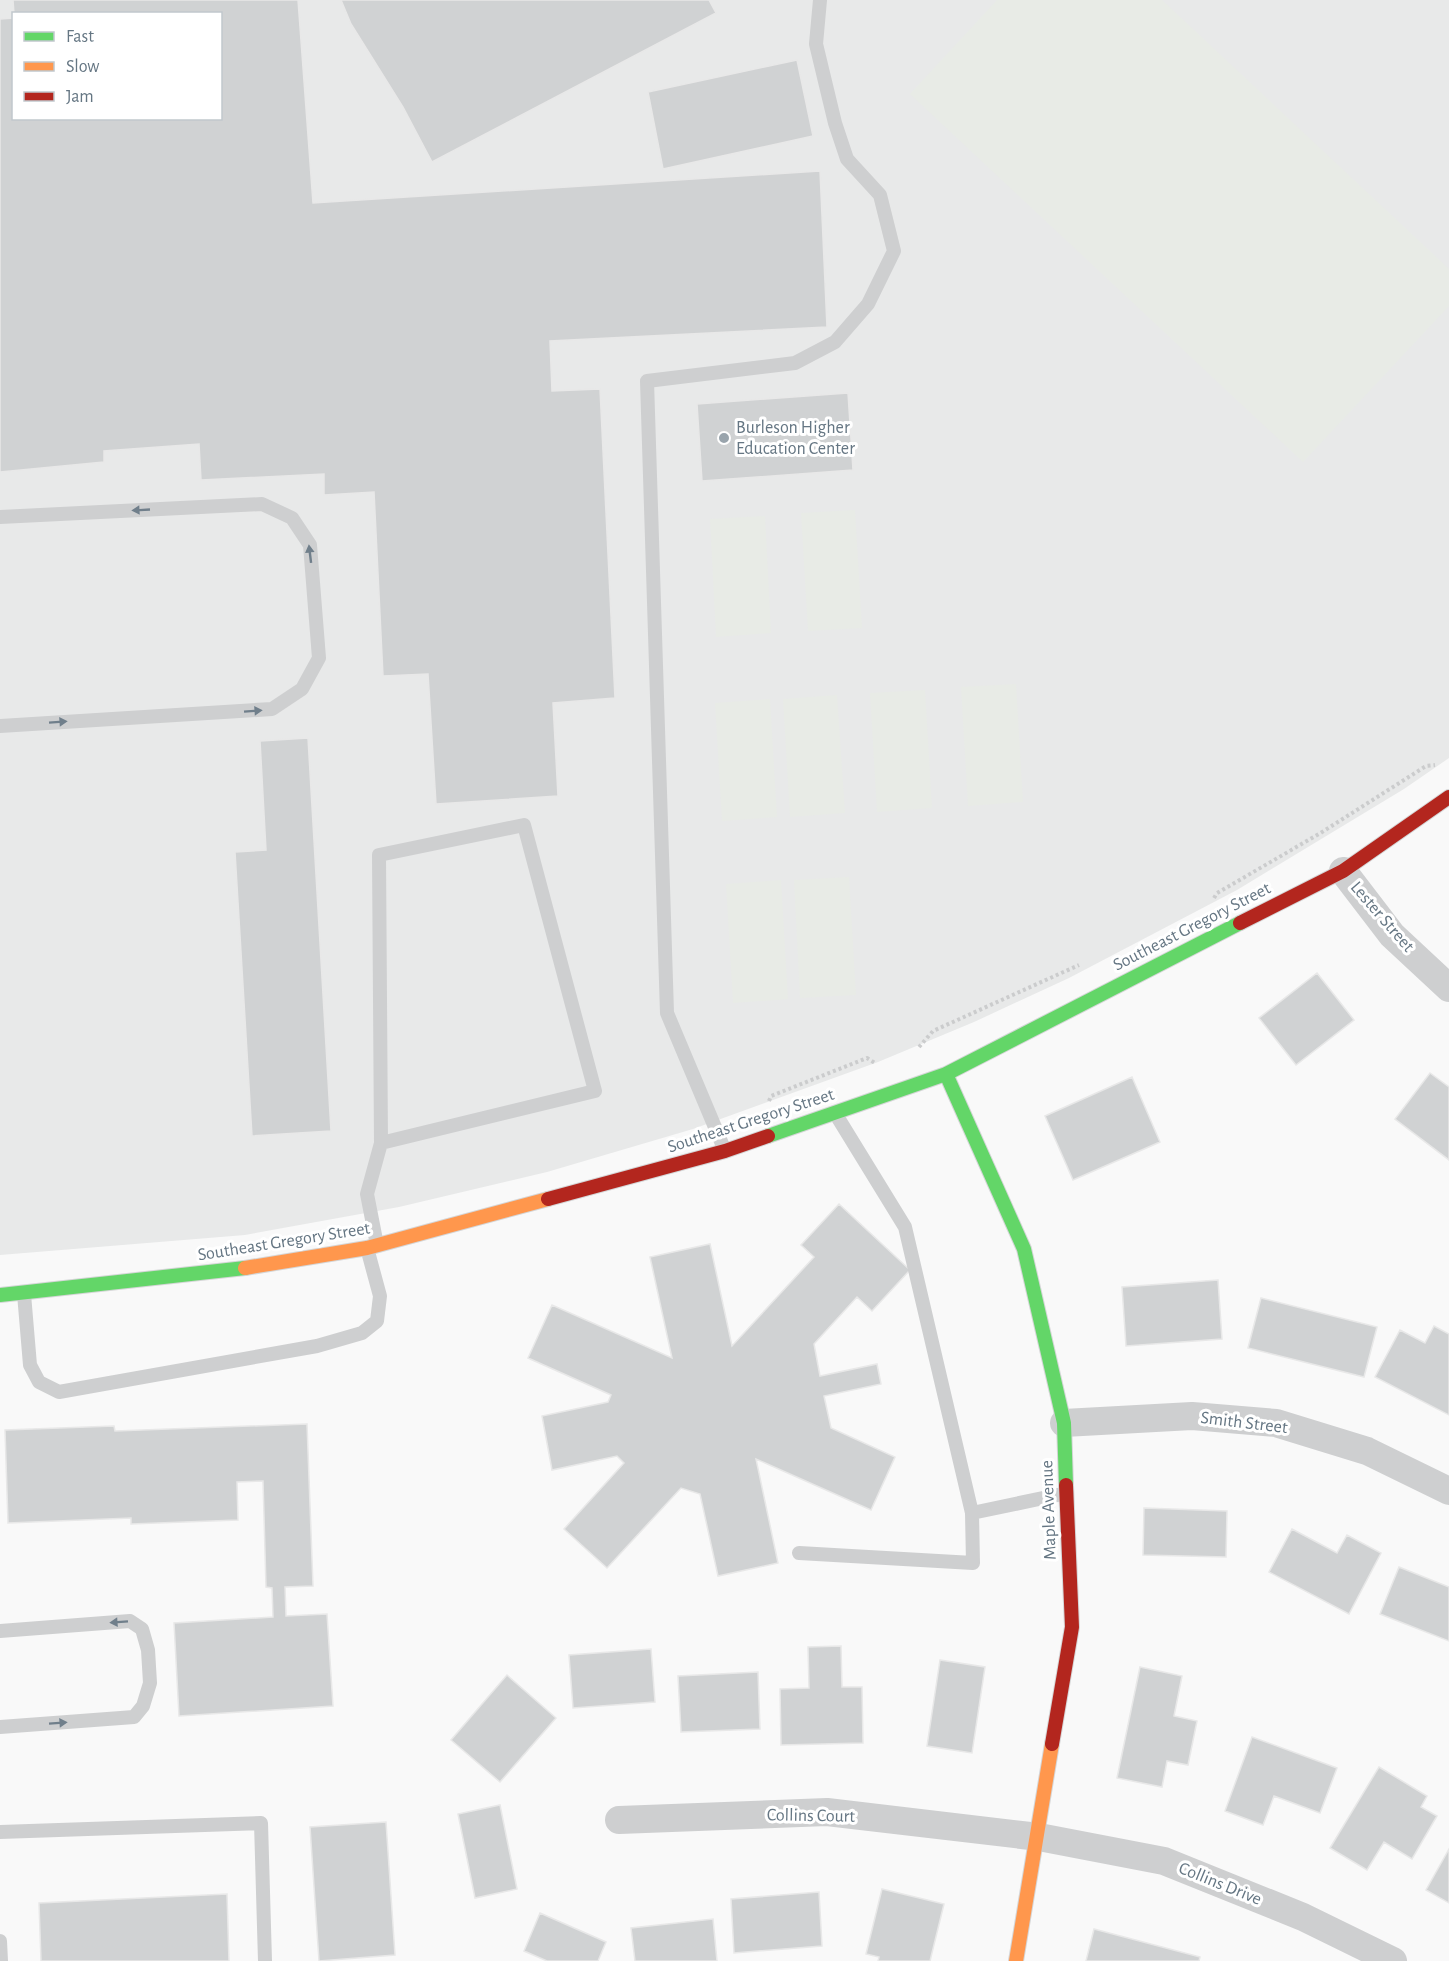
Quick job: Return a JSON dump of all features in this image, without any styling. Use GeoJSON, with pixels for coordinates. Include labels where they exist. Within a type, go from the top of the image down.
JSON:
{"type":"FeatureCollection","features":[{"type":"Feature","properties":{"kind":"street","name":"Southeast Gregory Street"},"geometry":{"type":"LineString","coordinates":[[0,1295],[233,1270],[372,1247],[725,1151],[946,1074],[1343,871],[1449,797]]}},
{"type":"Feature","properties":{"kind":"street","name":"Lester Street"},"geometry":{"type":"LineString","coordinates":[[1343,871],[1392,935],[1449,988]]}},
{"type":"Feature","properties":{"kind":"street","name":"Maple Avenue"},"geometry":{"type":"LineString","coordinates":[[946,1074],[1024,1249],[1064,1423],[1072,1627],[1039,1837],[1016,1961]]}},
{"type":"Feature","properties":{"kind":"street","name":"Smith Street"},"geometry":{"type":"LineString","coordinates":[[1064,1423],[1192,1416],[1276,1424],[1367,1451],[1449,1491]]}},
{"type":"Feature","properties":{"kind":"street","name":"Collins Court"},"geometry":{"type":"LineString","coordinates":[[619,1820],[827,1812],[1039,1837]]}},
{"type":"Feature","properties":{"kind":"street","name":"Collins Drive"},"geometry":{"type":"LineString","coordinates":[[1039,1837],[1164,1862],[1303,1917],[1393,1961]]}},
{"type":"Feature","properties":{"kind":"lane"},"geometry":{"type":"LineString","coordinates":[[725,1151],[667,1013],[646,381],[795,363],[835,342],[868,304],[894,251],[880,195],[847,159],[835,123],[816,44],[820,0]]}},
{"type":"Feature","properties":{"kind":"lane"},"geometry":{"type":"LineString","coordinates":[[0,517],[262,504],[292,518],[310,545],[319,658],[302,689],[272,709],[0,726]]}},
{"type":"Feature","properties":{"kind":"lane"},"geometry":{"type":"LineString","coordinates":[[24,1294],[30,1365],[39,1382],[59,1392],[317,1346],[362,1333],[377,1321],[380,1296],[367,1194],[381,1143],[379,855],[524,825],[595,1090],[381,1143]]}},
{"type":"Feature","properties":{"kind":"lane"},"geometry":{"type":"LineString","coordinates":[[799,1553],[973,1563],[972,1513],[905,1227],[835,1113]]}},
{"type":"Feature","properties":{"kind":"lane"},"geometry":{"type":"LineString","coordinates":[[972,1513],[1067,1493]]}},
{"type":"Feature","properties":{"kind":"lane"},"geometry":{"type":"LineString","coordinates":[[0,1631],[130,1621],[142,1629],[148,1650],[150,1683],[143,1706],[134,1717],[0,1727]]}},
{"type":"Feature","properties":{"kind":"lane"},"geometry":{"type":"LineString","coordinates":[[0,1832],[261,1823],[264,1961]]}},
{"type":"Feature","properties":{"kind":"lane"},"geometry":{"type":"LineString","coordinates":[[0,1941],[1,1961]]}},
{"type":"Feature","properties":{"kind":"path"},"geometry":{"type":"LineString","coordinates":[[1211,903],[1217,893],[1319,834],[1426,766],[1437,765]]}},
{"type":"Feature","properties":{"kind":"path"},"geometry":{"type":"LineString","coordinates":[[918,1049],[933,1031],[1088,961]]}},
{"type":"Feature","properties":{"kind":"path"},"geometry":{"type":"LineString","coordinates":[[765,1110],[771,1096],[867,1058],[881,1067]]}},
{"type":"Feature","properties":{"kind":"shaded area","name":"Burleson Higher Education Center"},"geometry":{"type":"Polygon","coordinates":[[[0,0],[1449,0],[1449,758],[1404,789],[1237,890],[1069,978],[974,1022],[878,1062],[693,1129],[547,1172],[399,1207],[245,1235],[0,1255],[0,0]]]}},
{"type":"Feature","properties":{"kind":"shaded area"},"geometry":{"type":"Polygon","coordinates":[[[997,0],[1162,0],[1449,269],[1449,306],[1303,462],[910,94],[997,0]]]}},
{"type":"Feature","properties":{"kind":"shaded area"},"geometry":{"type":"Polygon","coordinates":[[[855,510],[862,628],[808,631],[801,513],[855,510]]]}},
{"type":"Feature","properties":{"kind":"shaded area"},"geometry":{"type":"Polygon","coordinates":[[[765,516],[771,633],[716,637],[710,519],[765,516]]]}},
{"type":"Feature","properties":{"kind":"shaded area"},"geometry":{"type":"Polygon","coordinates":[[[1016,684],[1023,802],[968,806],[961,687],[1016,684]]]}},
{"type":"Feature","properties":{"kind":"shaded area"},"geometry":{"type":"Polygon","coordinates":[[[925,690],[932,808],[877,812],[870,693],[925,690]]]}},
{"type":"Feature","properties":{"kind":"shaded area"},"geometry":{"type":"Polygon","coordinates":[[[837,695],[845,813],[790,817],[783,699],[837,695]]]}},
{"type":"Feature","properties":{"kind":"shaded area"},"geometry":{"type":"Polygon","coordinates":[[[770,699],[777,817],[722,821],[715,703],[770,699]]]}},
{"type":"Feature","properties":{"kind":"shaded area"},"geometry":{"type":"Polygon","coordinates":[[[849,877],[856,995],[800,998],[794,880],[849,877]]]}},
{"type":"Feature","properties":{"kind":"shaded area"},"geometry":{"type":"Polygon","coordinates":[[[781,880],[788,999],[733,1003],[726,884],[781,880]]]}},
{"type":"Feature","properties":{"kind":"building"},"geometry":{"type":"Polygon","coordinates":[[[13,0],[298,0],[313,203],[820,171],[827,327],[550,341],[552,391],[600,389],[615,698],[553,703],[558,796],[436,804],[428,674],[383,676],[374,492],[324,495],[324,474],[201,480],[199,444],[104,451],[104,462],[0,472],[0,19],[12,18],[12,120],[222,120],[222,12],[14,12],[13,0]]]}},
{"type":"Feature","properties":{"kind":"building"},"geometry":{"type":"Polygon","coordinates":[[[341,0],[709,0],[716,13],[432,162],[403,107],[351,24],[341,0]]]}},
{"type":"Feature","properties":{"kind":"building"},"geometry":{"type":"Polygon","coordinates":[[[797,60],[813,136],[663,169],[648,92],[797,60]]]}},
{"type":"Feature","properties":{"kind":"building"},"geometry":{"type":"Polygon","coordinates":[[[848,393],[853,470],[702,481],[697,404],[848,393]]]}},
{"type":"Feature","properties":{"kind":"building"},"geometry":{"type":"Polygon","coordinates":[[[308,738],[331,1131],[252,1136],[235,852],[266,850],[260,741],[308,738]]]}},
{"type":"Feature","properties":{"kind":"building"},"geometry":{"type":"Polygon","coordinates":[[[1317,973],[1354,1020],[1296,1065],[1259,1018],[1317,973]]]}},
{"type":"Feature","properties":{"kind":"building"},"geometry":{"type":"Polygon","coordinates":[[[1430,1073],[1449,1087],[1449,1160],[1395,1119],[1430,1073]]]}},
{"type":"Feature","properties":{"kind":"building"},"geometry":{"type":"Polygon","coordinates":[[[1132,1077],[1160,1142],[1073,1180],[1045,1116],[1132,1077]]]}},
{"type":"Feature","properties":{"kind":"building"},"geometry":{"type":"Polygon","coordinates":[[[839,1204],[910,1270],[872,1311],[857,1297],[814,1344],[820,1376],[877,1364],[881,1384],[824,1396],[831,1428],[895,1457],[871,1510],[756,1459],[778,1563],[718,1576],[700,1494],[681,1488],[607,1568],[564,1529],[624,1463],[617,1456],[552,1470],[542,1416],[608,1402],[611,1395],[528,1358],[552,1305],[672,1358],[650,1257],[710,1244],[732,1346],[814,1257],[801,1245],[839,1204]]]}},
{"type":"Feature","properties":{"kind":"building"},"geometry":{"type":"Polygon","coordinates":[[[1218,1280],[1222,1339],[1126,1346],[1122,1287],[1218,1280]]]}},
{"type":"Feature","properties":{"kind":"building"},"geometry":{"type":"Polygon","coordinates":[[[1261,1298],[1377,1327],[1364,1377],[1248,1348],[1261,1298]]]}},
{"type":"Feature","properties":{"kind":"building"},"geometry":{"type":"Polygon","coordinates":[[[1434,1326],[1449,1334],[1449,1415],[1375,1377],[1400,1330],[1425,1343],[1434,1326]]]}},
{"type":"Feature","properties":{"kind":"building"},"geometry":{"type":"Polygon","coordinates":[[[307,1424],[313,1586],[285,1587],[286,1616],[327,1614],[333,1706],[179,1716],[174,1623],[273,1617],[272,1588],[266,1587],[263,1481],[237,1482],[238,1520],[131,1524],[131,1518],[8,1523],[5,1430],[114,1426],[115,1431],[307,1424]]]}},
{"type":"Feature","properties":{"kind":"building"},"geometry":{"type":"Polygon","coordinates":[[[1144,1508],[1227,1511],[1226,1557],[1143,1555],[1144,1508]]]}},
{"type":"Feature","properties":{"kind":"building"},"geometry":{"type":"Polygon","coordinates":[[[1292,1529],[1337,1553],[1347,1535],[1381,1553],[1349,1614],[1269,1572],[1292,1529]]]}},
{"type":"Feature","properties":{"kind":"building"},"geometry":{"type":"Polygon","coordinates":[[[1399,1567],[1449,1587],[1449,1641],[1380,1614],[1399,1567]]]}},
{"type":"Feature","properties":{"kind":"building"},"geometry":{"type":"Polygon","coordinates":[[[841,1646],[842,1687],[862,1687],[863,1743],[781,1745],[780,1689],[809,1688],[808,1647],[841,1646]]]}},
{"type":"Feature","properties":{"kind":"building"},"geometry":{"type":"Polygon","coordinates":[[[651,1649],[655,1702],[573,1708],[569,1655],[651,1649]]]}},
{"type":"Feature","properties":{"kind":"building"},"geometry":{"type":"Polygon","coordinates":[[[940,1660],[985,1667],[972,1753],[927,1746],[940,1660]]]}},
{"type":"Feature","properties":{"kind":"building"},"geometry":{"type":"Polygon","coordinates":[[[1140,1667],[1182,1676],[1174,1716],[1197,1721],[1188,1765],[1167,1761],[1162,1787],[1117,1778],[1140,1667]]]}},
{"type":"Feature","properties":{"kind":"building"},"geometry":{"type":"Polygon","coordinates":[[[758,1672],[760,1729],[681,1732],[678,1676],[758,1672]]]}},
{"type":"Feature","properties":{"kind":"building"},"geometry":{"type":"Polygon","coordinates":[[[507,1675],[556,1718],[500,1782],[451,1740],[507,1675]]]}},
{"type":"Feature","properties":{"kind":"building"},"geometry":{"type":"Polygon","coordinates":[[[1252,1737],[1337,1768],[1320,1813],[1274,1796],[1263,1825],[1225,1811],[1252,1737]]]}},
{"type":"Feature","properties":{"kind":"building"},"geometry":{"type":"Polygon","coordinates":[[[1379,1767],[1427,1796],[1421,1807],[1437,1816],[1412,1859],[1384,1842],[1367,1870],[1330,1848],[1379,1767]]]}},
{"type":"Feature","properties":{"kind":"building"},"geometry":{"type":"Polygon","coordinates":[[[500,1805],[517,1889],[475,1898],[458,1814],[500,1805]]]}},
{"type":"Feature","properties":{"kind":"building"},"geometry":{"type":"Polygon","coordinates":[[[386,1822],[395,1955],[319,1961],[310,1827],[386,1822]]]}},
{"type":"Feature","properties":{"kind":"building"},"geometry":{"type":"Polygon","coordinates":[[[1449,1849],[1449,1903],[1426,1890],[1449,1849]]]}},
{"type":"Feature","properties":{"kind":"building"},"geometry":{"type":"Polygon","coordinates":[[[882,1889],[944,1904],[930,1961],[878,1961],[879,1957],[866,1954],[882,1889]]]}},
{"type":"Feature","properties":{"kind":"building"},"geometry":{"type":"Polygon","coordinates":[[[819,1892],[822,1946],[734,1953],[731,1899],[819,1892]]]}},
{"type":"Feature","properties":{"kind":"building"},"geometry":{"type":"Polygon","coordinates":[[[227,1894],[229,1961],[41,1961],[39,1903],[227,1894]]]}},
{"type":"Feature","properties":{"kind":"building"},"geometry":{"type":"Polygon","coordinates":[[[540,1913],[606,1942],[598,1961],[547,1961],[524,1951],[540,1913]]]}},
{"type":"Feature","properties":{"kind":"building"},"geometry":{"type":"Polygon","coordinates":[[[713,1919],[717,1961],[635,1961],[631,1928],[713,1919]]]}},
{"type":"Feature","properties":{"kind":"building"},"geometry":{"type":"Polygon","coordinates":[[[1094,1929],[1200,1957],[1199,1961],[1086,1961],[1094,1929]]]}},
{"type":"Feature","properties":{"kind":"traffic: fast"},"geometry":{"type":"LineString","coordinates":[[768,1136],[946,1074],[1240,923]]}},
{"type":"Feature","properties":{"kind":"traffic: fast"},"geometry":{"type":"LineString","coordinates":[[946,1074],[1024,1249],[1064,1423],[1066,1485]]}},
{"type":"Feature","properties":{"kind":"traffic: fast"},"geometry":{"type":"LineString","coordinates":[[0,1295],[245,1268]]}},
{"type":"Feature","properties":{"kind":"traffic: slow"},"geometry":{"type":"LineString","coordinates":[[245,1268],[367,1248],[548,1199]]}},
{"type":"Feature","properties":{"kind":"traffic: slow"},"geometry":{"type":"LineString","coordinates":[[1016,1961],[1052,1744]]}},
{"type":"Feature","properties":{"kind":"traffic: jam"},"geometry":{"type":"LineString","coordinates":[[1240,923],[1343,871],[1449,797]]}},
{"type":"Feature","properties":{"kind":"traffic: jam"},"geometry":{"type":"LineString","coordinates":[[548,1199],[725,1151],[768,1136]]}},
{"type":"Feature","properties":{"kind":"traffic: jam"},"geometry":{"type":"LineString","coordinates":[[1052,1744],[1072,1627],[1066,1485]]}},
{"type":"Feature","properties":{"kind":"place","name":"Burleson Higher Education Center"},"geometry":{"type":"Point","coordinates":[724,438]}}]}
